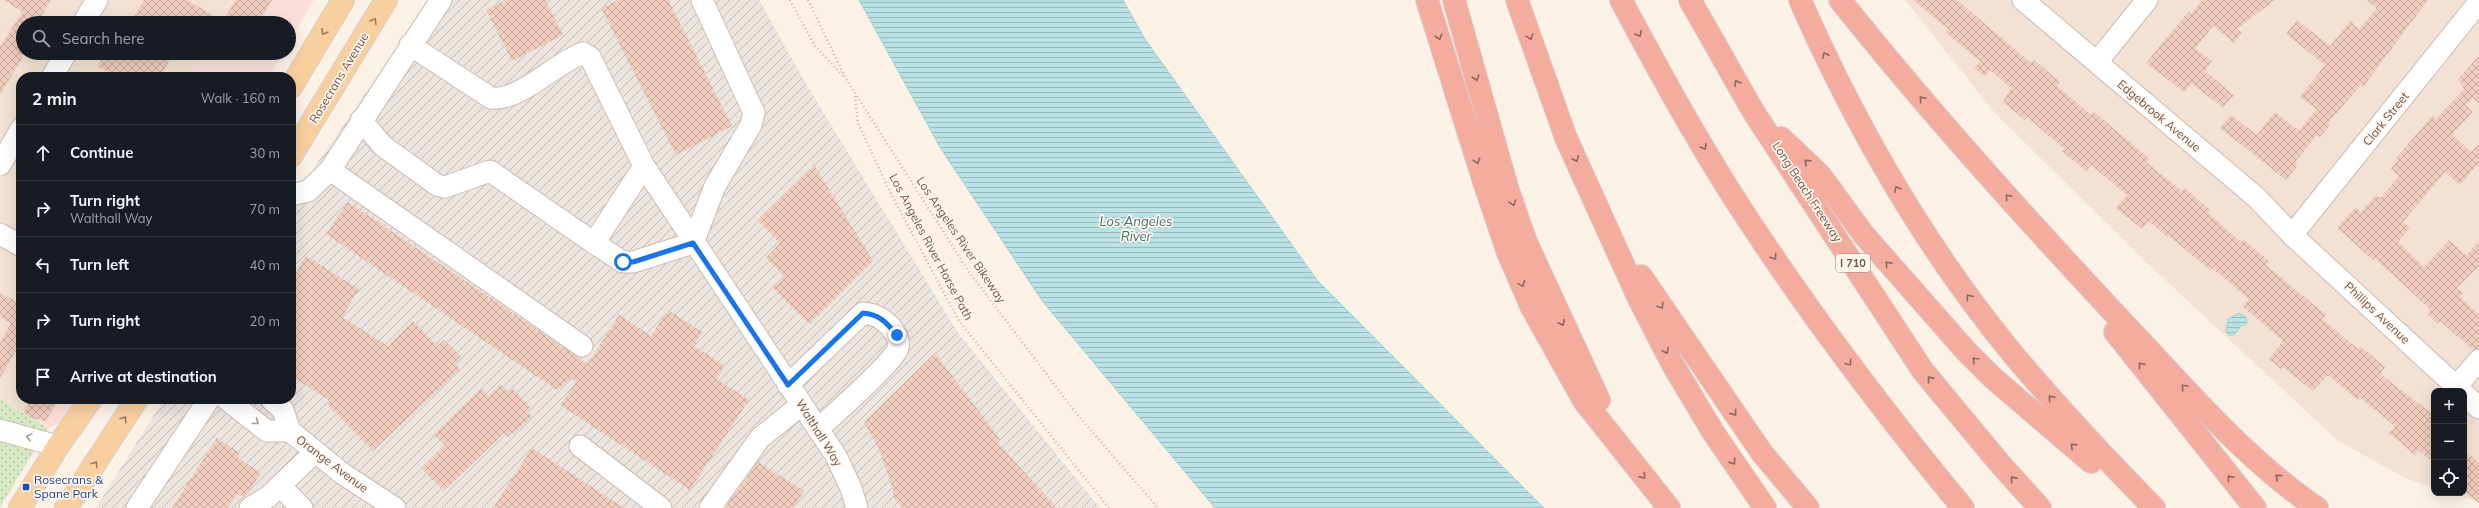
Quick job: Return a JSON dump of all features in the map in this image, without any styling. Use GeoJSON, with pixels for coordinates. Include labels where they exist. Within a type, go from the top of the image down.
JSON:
{"type":"FeatureCollection","features":[{"type":"Feature","properties":{"kind":"highway"},"geometry":{"type":"LineString","coordinates":[[1428,0],[1484,182],[1511,260],[1532,308],[1584,401],[1620,444],[1669,508]]}},
{"type":"Feature","properties":{"kind":"highway"},"geometry":{"type":"LineString","coordinates":[[1454,0],[1507,187],[1526,242],[1620,444]]}},
{"type":"Feature","properties":{"kind":"highway"},"geometry":{"type":"LineString","coordinates":[[1517,0],[1566,138],[1608,227],[1639,299],[1673,365],[1713,432],[1765,508]]}},
{"type":"Feature","properties":{"kind":"highway"},"geometry":{"type":"LineString","coordinates":[[1620,0],[1672,95],[1749,220],[1815,317],[1892,421],[1963,508]]}},
{"type":"Feature","properties":{"kind":"highway","name":"Long Beach Freeway"},"geometry":{"type":"LineString","coordinates":[[1690,0],[1754,111],[1923,371],[2001,465],[2040,508]]}},
{"type":"Feature","properties":{"kind":"highway"},"geometry":{"type":"LineString","coordinates":[[1800,0],[1842,90],[1913,215],[1977,308],[2080,433],[2154,508]]}},
{"type":"Feature","properties":{"kind":"highway"},"geometry":{"type":"LineString","coordinates":[[1840,0],[1882,53],[2033,227],[2193,397],[2249,453],[2312,505]]}},
{"type":"Feature","properties":{"kind":"highway"},"geometry":{"type":"LineString","coordinates":[[1754,111],[1820,175],[1864,235],[1966,351],[1993,378],[2145,508]]}},
{"type":"Feature","properties":{"kind":"highway"},"geometry":{"type":"LineString","coordinates":[[1608,227],[1758,446],[1808,508]]}},
{"type":"Feature","properties":{"kind":"highway"},"geometry":{"type":"LineString","coordinates":[[2033,227],[2182,418],[2255,508]]}},
{"type":"Feature","properties":{"kind":"main road"},"geometry":{"type":"LineString","coordinates":[[296,79],[343,0]]}},
{"type":"Feature","properties":{"kind":"main road","name":"Rosecrans Avenue"},"geometry":{"type":"LineString","coordinates":[[296,148],[386,0]]}},
{"type":"Feature","properties":{"kind":"main road"},"geometry":{"type":"LineString","coordinates":[[20,508],[58,446],[87,404]]}},
{"type":"Feature","properties":{"kind":"main road"},"geometry":{"type":"LineString","coordinates":[[66,508],[134,404]]}},
{"type":"Feature","properties":{"kind":"street"},"geometry":{"type":"LineString","coordinates":[[87,16],[97,0]]}},
{"type":"Feature","properties":{"kind":"street"},"geometry":{"type":"LineString","coordinates":[[296,193],[308,191],[330,170],[361,120],[441,0]]}},
{"type":"Feature","properties":{"kind":"street"},"geometry":{"type":"LineString","coordinates":[[361,120],[383,146],[437,184],[445,187],[490,171],[623,262],[633,262],[693,243],[715,186],[751,125],[754,113],[702,0]]}},
{"type":"Feature","properties":{"kind":"street","name":"Edgebrook Avenue"},"geometry":{"type":"LineString","coordinates":[[2023,0],[2257,198],[2292,235]]}},
{"type":"Feature","properties":{"kind":"street"},"geometry":{"type":"LineString","coordinates":[[2097,62],[2147,0]]}},
{"type":"Feature","properties":{"kind":"street","name":"Clark Street"},"geometry":{"type":"LineString","coordinates":[[2292,235],[2479,3]]}},
{"type":"Feature","properties":{"kind":"street","name":"Walthall Way"},"geometry":{"type":"LineString","coordinates":[[410,45],[491,98],[496,99],[512,95],[571,57],[583,53],[590,57],[644,166],[693,243],[818,429],[851,488],[857,508]]}},
{"type":"Feature","properties":{"kind":"street"},"geometry":{"type":"LineString","coordinates":[[55,72],[62,60]]}},
{"type":"Feature","properties":{"kind":"street"},"geometry":{"type":"LineString","coordinates":[[0,165],[16,138]]}},
{"type":"Feature","properties":{"kind":"street"},"geometry":{"type":"LineString","coordinates":[[594,243],[644,166]]}},
{"type":"Feature","properties":{"kind":"street"},"geometry":{"type":"LineString","coordinates":[[330,170],[582,346]]}},
{"type":"Feature","properties":{"kind":"street"},"geometry":{"type":"LineString","coordinates":[[0,234],[16,242]]}},
{"type":"Feature","properties":{"kind":"street","name":"Phillips Avenue"},"geometry":{"type":"LineString","coordinates":[[2292,235],[2457,388]]}},
{"type":"Feature","properties":{"kind":"street"},"geometry":{"type":"LineString","coordinates":[[788,385],[863,313],[878,316],[897,335],[898,348],[887,364],[818,429]]}},
{"type":"Feature","properties":{"kind":"street"},"geometry":{"type":"LineString","coordinates":[[2462,388],[2479,360]]}},
{"type":"Feature","properties":{"kind":"street","name":"Phillips Avenue"},"geometry":{"type":"LineString","coordinates":[[2467,397],[2479,408]]}},
{"type":"Feature","properties":{"kind":"street"},"geometry":{"type":"LineString","coordinates":[[137,508],[205,404]]}},
{"type":"Feature","properties":{"kind":"street","name":"Orange Avenue"},"geometry":{"type":"LineString","coordinates":[[232,404],[267,431],[290,432]]}},
{"type":"Feature","properties":{"kind":"street","name":"Orange Avenue"},"geometry":{"type":"LineString","coordinates":[[276,404],[284,410],[290,432],[315,452],[395,508]]}},
{"type":"Feature","properties":{"kind":"street"},"geometry":{"type":"LineString","coordinates":[[710,508],[760,438],[801,405]]}},
{"type":"Feature","properties":{"kind":"street"},"geometry":{"type":"LineString","coordinates":[[0,430],[58,446]]}},
{"type":"Feature","properties":{"kind":"street"},"geometry":{"type":"LineString","coordinates":[[580,446],[661,508]]}},
{"type":"Feature","properties":{"kind":"street"},"geometry":{"type":"LineString","coordinates":[[250,508],[268,497],[315,452]]}},
{"type":"Feature","properties":{"kind":"street"},"geometry":{"type":"LineString","coordinates":[[280,486],[302,508]]}},
{"type":"Feature","properties":{"kind":"path"},"geometry":{"type":"LineString","coordinates":[[790,0],[815,46],[846,79]]}},
{"type":"Feature","properties":{"kind":"path","name":"Los Angeles River Bikeway"},"geometry":{"type":"LineString","coordinates":[[808,0],[846,79],[968,272],[1076,413],[1158,508]]}},
{"type":"Feature","properties":{"kind":"path","name":"Los Angeles River Horse Path"},"geometry":{"type":"LineString","coordinates":[[855,93],[858,123],[889,190],[959,321],[1109,508]]}},
{"type":"Feature","properties":{"kind":"shaded area"},"geometry":{"type":"Polygon","coordinates":[[[0,0],[231,0],[222,16],[16,16],[16,60],[196,60],[189,72],[16,72],[16,404],[28,404],[23,413],[0,400],[0,0]]]}},
{"type":"Feature","properties":{"kind":"shaded area"},"geometry":{"type":"Polygon","coordinates":[[[231,0],[314,0],[296,30],[296,16],[222,16],[231,0]]]}},
{"type":"Feature","properties":{"kind":"shaded area"},"geometry":{"type":"Polygon","coordinates":[[[430,0],[759,0],[806,84],[958,333],[1100,508],[96,508],[161,404],[296,404],[296,194],[430,0]]]}},
{"type":"Feature","properties":{"kind":"shaded area"},"geometry":{"type":"Polygon","coordinates":[[[1905,0],[2479,0],[2479,502],[2460,496],[2467,496],[2467,388],[2431,388],[2431,487],[2405,478],[2337,440],[2147,263],[1995,113],[1905,0]]]}},
{"type":"Feature","properties":{"kind":"shaded area"},"geometry":{"type":"Polygon","coordinates":[[[196,60],[279,60],[271,72],[189,72],[196,60]]]}},
{"type":"Feature","properties":{"kind":"shaded area"},"geometry":{"type":"Polygon","coordinates":[[[28,404],[73,404],[60,423],[48,428],[23,413],[28,404]]]}},
{"type":"Feature","properties":{"kind":"green space"},"geometry":{"type":"Polygon","coordinates":[[[0,400],[48,428],[0,507],[0,400]]]}},
{"type":"Feature","properties":{"kind":"water","name":"Los Angeles River"},"geometry":{"type":"Polygon","coordinates":[[[859,0],[1123,0],[1145,39],[1317,280],[1544,508],[1215,508],[1043,302],[941,149],[859,0]]]}},
{"type":"Feature","properties":{"kind":"water"},"geometry":{"type":"Polygon","coordinates":[[[2239,313],[2246,317],[2247,323],[2240,327],[2234,335],[2229,335],[2226,332],[2228,319],[2239,313]]]}},
{"type":"Feature","properties":{"kind":"building"},"geometry":{"type":"Polygon","coordinates":[[[4,0],[51,0],[41,16],[20,16],[22,13],[4,0]]]}},
{"type":"Feature","properties":{"kind":"building"},"geometry":{"type":"Polygon","coordinates":[[[144,0],[187,0],[214,16],[134,16],[144,0]]]}},
{"type":"Feature","properties":{"kind":"building"},"geometry":{"type":"Polygon","coordinates":[[[236,0],[272,0],[262,16],[226,16],[236,0]]]}},
{"type":"Feature","properties":{"kind":"building"},"geometry":{"type":"Polygon","coordinates":[[[506,0],[545,0],[563,35],[512,61],[486,10],[506,0]]]}},
{"type":"Feature","properties":{"kind":"building"},"geometry":{"type":"Polygon","coordinates":[[[618,0],[668,0],[732,126],[676,155],[601,8],[618,0]]]}},
{"type":"Feature","properties":{"kind":"building"},"geometry":{"type":"Polygon","coordinates":[[[1913,0],[1957,0],[2031,63],[2034,60],[2060,82],[2057,86],[2091,115],[2094,112],[2150,159],[2146,162],[2182,191],[2185,188],[2210,210],[2208,213],[2241,242],[2243,239],[2269,261],[2266,265],[2326,315],[2322,319],[2358,349],[2360,346],[2385,367],[2380,374],[2431,413],[2431,461],[2418,450],[2415,455],[2389,433],[2395,426],[2360,398],[2358,400],[2328,375],[2313,391],[2283,367],[2281,369],[2269,359],[2283,341],[2243,307],[2249,299],[2212,268],[2210,270],[2169,236],[2168,238],[2149,221],[2142,229],[2116,208],[2127,195],[2091,165],[2086,171],[2062,151],[2064,149],[2027,117],[2025,120],[2003,102],[2011,88],[1990,70],[1985,76],[1974,68],[1980,61],[1945,32],[1948,29],[1913,0]]]}},
{"type":"Feature","properties":{"kind":"building"},"geometry":{"type":"Polygon","coordinates":[[[2202,0],[2275,0],[2237,29],[2242,33],[2234,43],[2213,26],[2195,49],[2212,61],[2205,71],[2234,95],[2223,108],[2191,83],[2184,92],[2146,63],[2188,12],[2191,14],[2202,0]]]}},
{"type":"Feature","properties":{"kind":"building"},"geometry":{"type":"Polygon","coordinates":[[[2367,0],[2428,0],[2363,87],[2361,85],[2328,123],[2330,125],[2320,137],[2317,135],[2295,162],[2298,165],[2286,180],[2220,128],[2231,115],[2257,135],[2275,112],[2299,131],[2316,109],[2300,97],[2325,65],[2286,34],[2297,20],[2330,46],[2350,21],[2359,29],[2377,8],[2367,0]]]}},
{"type":"Feature","properties":{"kind":"building"},"geometry":{"type":"Polygon","coordinates":[[[16,22],[16,60],[21,60],[0,95],[0,47],[16,22]]]}},
{"type":"Feature","properties":{"kind":"building"},"geometry":{"type":"Polygon","coordinates":[[[2479,56],[2479,104],[2473,98],[2466,105],[2473,112],[2452,134],[2471,152],[2479,144],[2479,163],[2460,185],[2445,172],[2403,222],[2410,228],[2398,242],[2424,267],[2449,240],[2466,255],[2479,242],[2479,266],[2457,288],[2463,293],[2460,297],[2479,315],[2479,348],[2473,350],[2440,321],[2438,324],[2428,315],[2430,309],[2374,258],[2373,260],[2337,228],[2356,207],[2361,212],[2376,195],[2380,198],[2399,177],[2391,169],[2398,160],[2396,158],[2433,115],[2436,119],[2464,89],[2458,79],[2479,56]]]}},
{"type":"Feature","properties":{"kind":"building"},"geometry":{"type":"Polygon","coordinates":[[[101,60],[170,60],[163,72],[107,72],[97,66],[101,60]]]}},
{"type":"Feature","properties":{"kind":"building"},"geometry":{"type":"Polygon","coordinates":[[[814,165],[873,261],[809,324],[773,288],[785,277],[766,258],[780,243],[757,220],[814,165]]]}},
{"type":"Feature","properties":{"kind":"building"},"geometry":{"type":"Polygon","coordinates":[[[348,202],[588,364],[619,315],[651,336],[668,310],[702,332],[694,346],[725,366],[717,379],[749,400],[690,490],[560,405],[576,382],[571,378],[557,390],[326,234],[348,202]]]}},
{"type":"Feature","properties":{"kind":"building"},"geometry":{"type":"Polygon","coordinates":[[[306,256],[359,289],[342,317],[388,346],[413,321],[437,346],[444,340],[461,357],[454,363],[460,369],[373,451],[326,403],[329,400],[296,379],[296,273],[306,256]]]}},
{"type":"Feature","properties":{"kind":"building"},"geometry":{"type":"Polygon","coordinates":[[[0,293],[16,301],[16,351],[0,378],[0,343],[11,323],[0,317],[0,293]]]}},
{"type":"Feature","properties":{"kind":"building"},"geometry":{"type":"Polygon","coordinates":[[[935,353],[1000,439],[997,442],[1057,508],[902,508],[895,500],[879,449],[864,422],[935,353]]]}},
{"type":"Feature","properties":{"kind":"building"},"geometry":{"type":"Polygon","coordinates":[[[501,384],[509,393],[513,389],[530,407],[526,411],[532,416],[513,434],[512,432],[508,437],[504,433],[444,491],[421,468],[445,445],[434,434],[481,388],[489,396],[501,384]]]}},
{"type":"Feature","properties":{"kind":"building"},"geometry":{"type":"Polygon","coordinates":[[[28,404],[56,404],[46,421],[33,419],[23,413],[28,404]]]}},
{"type":"Feature","properties":{"kind":"building"},"geometry":{"type":"Polygon","coordinates":[[[217,438],[240,453],[238,458],[261,473],[245,497],[237,494],[228,508],[172,508],[217,438]]]}},
{"type":"Feature","properties":{"kind":"building"},"geometry":{"type":"Polygon","coordinates":[[[532,448],[624,508],[493,508],[532,448]]]}},
{"type":"Feature","properties":{"kind":"building"},"geometry":{"type":"Polygon","coordinates":[[[2467,453],[2479,463],[2479,503],[2467,493],[2467,453]]]}},
{"type":"Feature","properties":{"kind":"building"},"geometry":{"type":"Polygon","coordinates":[[[758,462],[804,491],[793,508],[725,508],[758,462]]]}},
{"type":"Feature","properties":{"kind":"place","name":"Rosecrans & Spane Park"},"geometry":{"type":"Point","coordinates":[26,487]}},
{"type":"Feature","properties":{"kind":"route"},"geometry":{"type":"LineString","coordinates":[[623,262],[633,262],[693,243],[788,385],[863,313],[874,314],[886,322],[897,335]]}}]}
